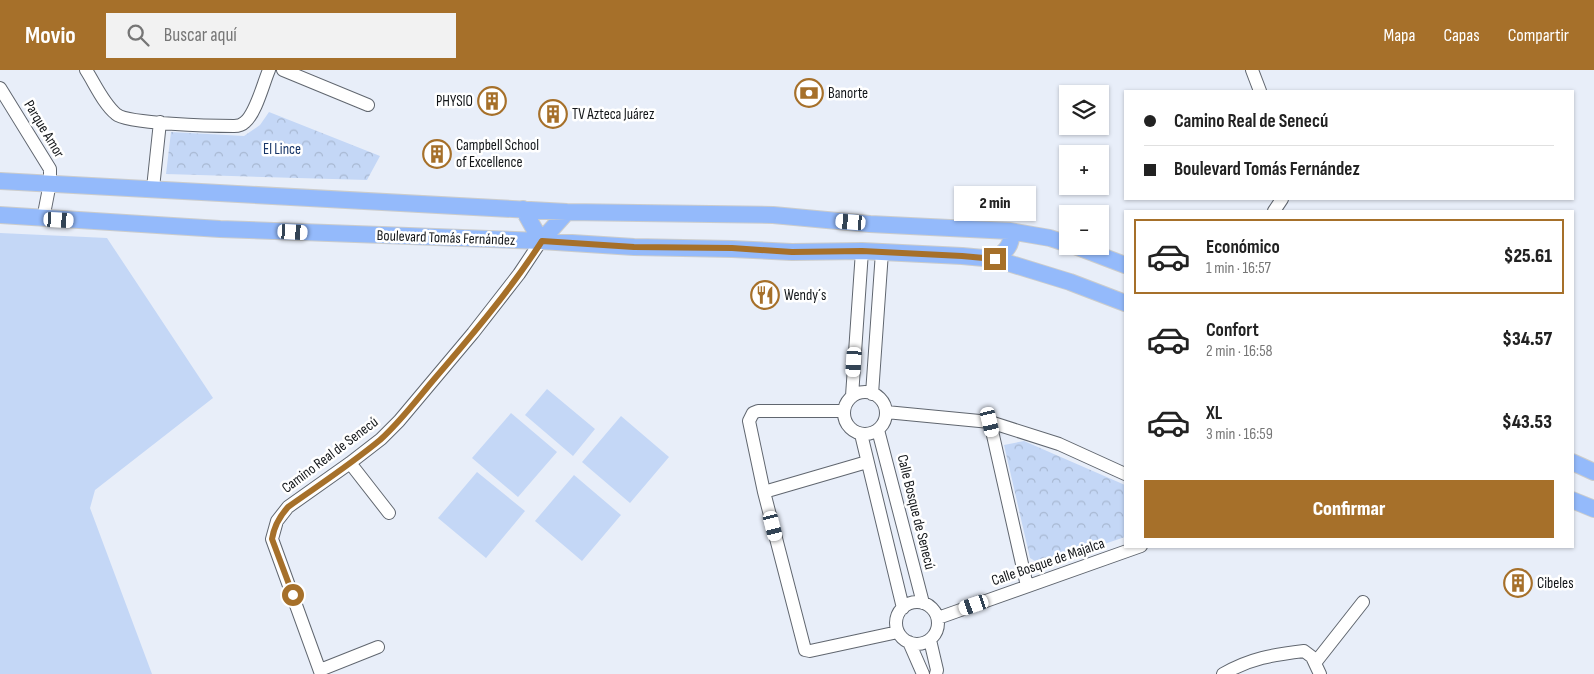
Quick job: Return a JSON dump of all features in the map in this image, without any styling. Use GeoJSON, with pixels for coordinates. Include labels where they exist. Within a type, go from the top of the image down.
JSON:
{"type":"FeatureCollection","features":[{"type":"Feature","properties":{"kind":"main road"},"geometry":{"type":"LineString","coordinates":[[0,181],[567,212],[773,215],[870,224],[1010,231],[1059,241]]}},
{"type":"Feature","properties":{"kind":"main road"},"geometry":{"type":"LineString","coordinates":[[523,209],[542,241],[567,212]]}},
{"type":"Feature","properties":{"kind":"main road","name":"Boulevard Tomás Fernández"},"geometry":{"type":"LineString","coordinates":[[0,215],[229,229],[542,241],[634,247],[732,248],[792,252],[862,251],[962,256],[995,259],[1070,282],[1124,303]]}},
{"type":"Feature","properties":{"kind":"main road"},"geometry":{"type":"LineString","coordinates":[[995,259],[1010,244],[1012,240],[1010,231]]}},
{"type":"Feature","properties":{"kind":"main road"},"geometry":{"type":"LineString","coordinates":[[1099,255],[1124,265]]}},
{"type":"Feature","properties":{"kind":"main road"},"geometry":{"type":"LineString","coordinates":[[1574,463],[1594,472]]}},
{"type":"Feature","properties":{"kind":"main road"},"geometry":{"type":"LineString","coordinates":[[1574,501],[1594,509]]}},
{"type":"Feature","properties":{"kind":"street"},"geometry":{"type":"LineString","coordinates":[[86,70],[107,104],[117,115],[127,120],[234,126],[241,125],[252,113],[269,70]]}},
{"type":"Feature","properties":{"kind":"street"},"geometry":{"type":"LineString","coordinates":[[283,70],[368,105]]}},
{"type":"Feature","properties":{"kind":"street"},"geometry":{"type":"LineString","coordinates":[[1252,70],[1260,90]]}},
{"type":"Feature","properties":{"kind":"street","name":"Parque Amor"},"geometry":{"type":"LineString","coordinates":[[0,88],[50,169],[50,183],[43,219]]}},
{"type":"Feature","properties":{"kind":"street"},"geometry":{"type":"LineString","coordinates":[[153,188],[160,122]]}},
{"type":"Feature","properties":{"kind":"street","name":"Camino Real de Senecú"},"geometry":{"type":"LineString","coordinates":[[320,672],[272,539],[281,514],[381,439],[399,421],[473,334],[542,241]]}},
{"type":"Feature","properties":{"kind":"street"},"geometry":{"type":"LineString","coordinates":[[852,396],[862,251]]}},
{"type":"Feature","properties":{"kind":"street"},"geometry":{"type":"LineString","coordinates":[[872,394],[882,252]]}},
{"type":"Feature","properties":{"kind":"street"},"geometry":{"type":"LineString","coordinates":[[865,392],[872,394],[879,397],[884,404],[885,419],[878,430],[872,433],[860,434],[854,432],[846,424],[843,411],[845,404],[852,396],[865,392]]}},
{"type":"Feature","properties":{"kind":"street"},"geometry":{"type":"LineString","coordinates":[[843,411],[758,411],[753,413],[749,420],[764,492],[803,648],[810,651],[898,632]]}},
{"type":"Feature","properties":{"kind":"street"},"geometry":{"type":"LineString","coordinates":[[886,412],[990,422],[1059,444],[1124,474]]}},
{"type":"Feature","properties":{"kind":"street"},"geometry":{"type":"LineString","coordinates":[[990,422],[1027,586]]}},
{"type":"Feature","properties":{"kind":"street","name":"Calle Bosque de Senecú"},"geometry":{"type":"LineString","coordinates":[[878,430],[923,603]]}},
{"type":"Feature","properties":{"kind":"street"},"geometry":{"type":"LineString","coordinates":[[860,434],[903,608]]}},
{"type":"Feature","properties":{"kind":"street"},"geometry":{"type":"LineString","coordinates":[[764,492],[867,462]]}},
{"type":"Feature","properties":{"kind":"street"},"geometry":{"type":"LineString","coordinates":[[350,463],[389,514]]}},
{"type":"Feature","properties":{"kind":"street","name":"Calle Bosque de Majalca"},"geometry":{"type":"LineString","coordinates":[[938,618],[1135,548]]}},
{"type":"Feature","properties":{"kind":"street"},"geometry":{"type":"LineString","coordinates":[[909,642],[916,644],[930,640],[935,635],[938,628],[938,618],[930,606],[916,602],[903,608],[896,620],[898,632],[909,642],[923,674]]}},
{"type":"Feature","properties":{"kind":"street"},"geometry":{"type":"LineString","coordinates":[[1223,674],[1242,663],[1270,656],[1304,651],[1310,655],[1317,669],[1363,602]]}},
{"type":"Feature","properties":{"kind":"street"},"geometry":{"type":"LineString","coordinates":[[930,640],[937,670],[936,674]]}},
{"type":"Feature","properties":{"kind":"street"},"geometry":{"type":"LineString","coordinates":[[320,672],[378,646]]}},
{"type":"Feature","properties":{"kind":"green space","name":"El Lince"},"geometry":{"type":"Polygon","coordinates":[[[269,112],[380,156],[367,180],[166,174],[171,132],[244,136],[260,125],[269,112]]]}},
{"type":"Feature","properties":{"kind":"green space"},"geometry":{"type":"Polygon","coordinates":[[[0,233],[107,238],[213,398],[95,490],[90,508],[152,674],[0,674],[0,233]]]}},
{"type":"Feature","properties":{"kind":"green space"},"geometry":{"type":"Polygon","coordinates":[[[547,389],[595,429],[573,456],[525,415],[547,389]]]}},
{"type":"Feature","properties":{"kind":"green space"},"geometry":{"type":"Polygon","coordinates":[[[511,413],[557,452],[518,497],[472,458],[511,413]]]}},
{"type":"Feature","properties":{"kind":"green space"},"geometry":{"type":"Polygon","coordinates":[[[621,416],[669,457],[630,503],[582,462],[621,416]]]}},
{"type":"Feature","properties":{"kind":"green space"},"geometry":{"type":"Polygon","coordinates":[[[1024,441],[1124,485],[1124,537],[1042,565],[1030,558],[1004,445],[1024,441]]]}},
{"type":"Feature","properties":{"kind":"green space"},"geometry":{"type":"Polygon","coordinates":[[[477,472],[525,511],[486,558],[438,518],[477,472]]]}},
{"type":"Feature","properties":{"kind":"green space"},"geometry":{"type":"Polygon","coordinates":[[[574,475],[621,515],[582,561],[535,521],[574,475]]]}},
{"type":"Feature","properties":{"kind":"place","name":"Banorte"},"geometry":{"type":"Point","coordinates":[809,93]}},
{"type":"Feature","properties":{"kind":"place","name":"PHYSIO"},"geometry":{"type":"Point","coordinates":[492,101]}},
{"type":"Feature","properties":{"kind":"place","name":"TV Azteca Juárez"},"geometry":{"type":"Point","coordinates":[553,114]}},
{"type":"Feature","properties":{"kind":"place","name":"Campbell School of Excellence"},"geometry":{"type":"Point","coordinates":[437,154]}},
{"type":"Feature","properties":{"kind":"place","name":"Wendy´s"},"geometry":{"type":"Point","coordinates":[765,295]}},
{"type":"Feature","properties":{"kind":"place","name":"Cibeles"},"geometry":{"type":"Point","coordinates":[1518,583]}},
{"type":"Feature","properties":{"kind":"route"},"geometry":{"type":"LineString","coordinates":[[293,595],[272,539],[281,514],[381,439],[399,421],[473,334],[542,241],[634,247],[732,248],[792,252],[862,251],[995,259]]}}]}
